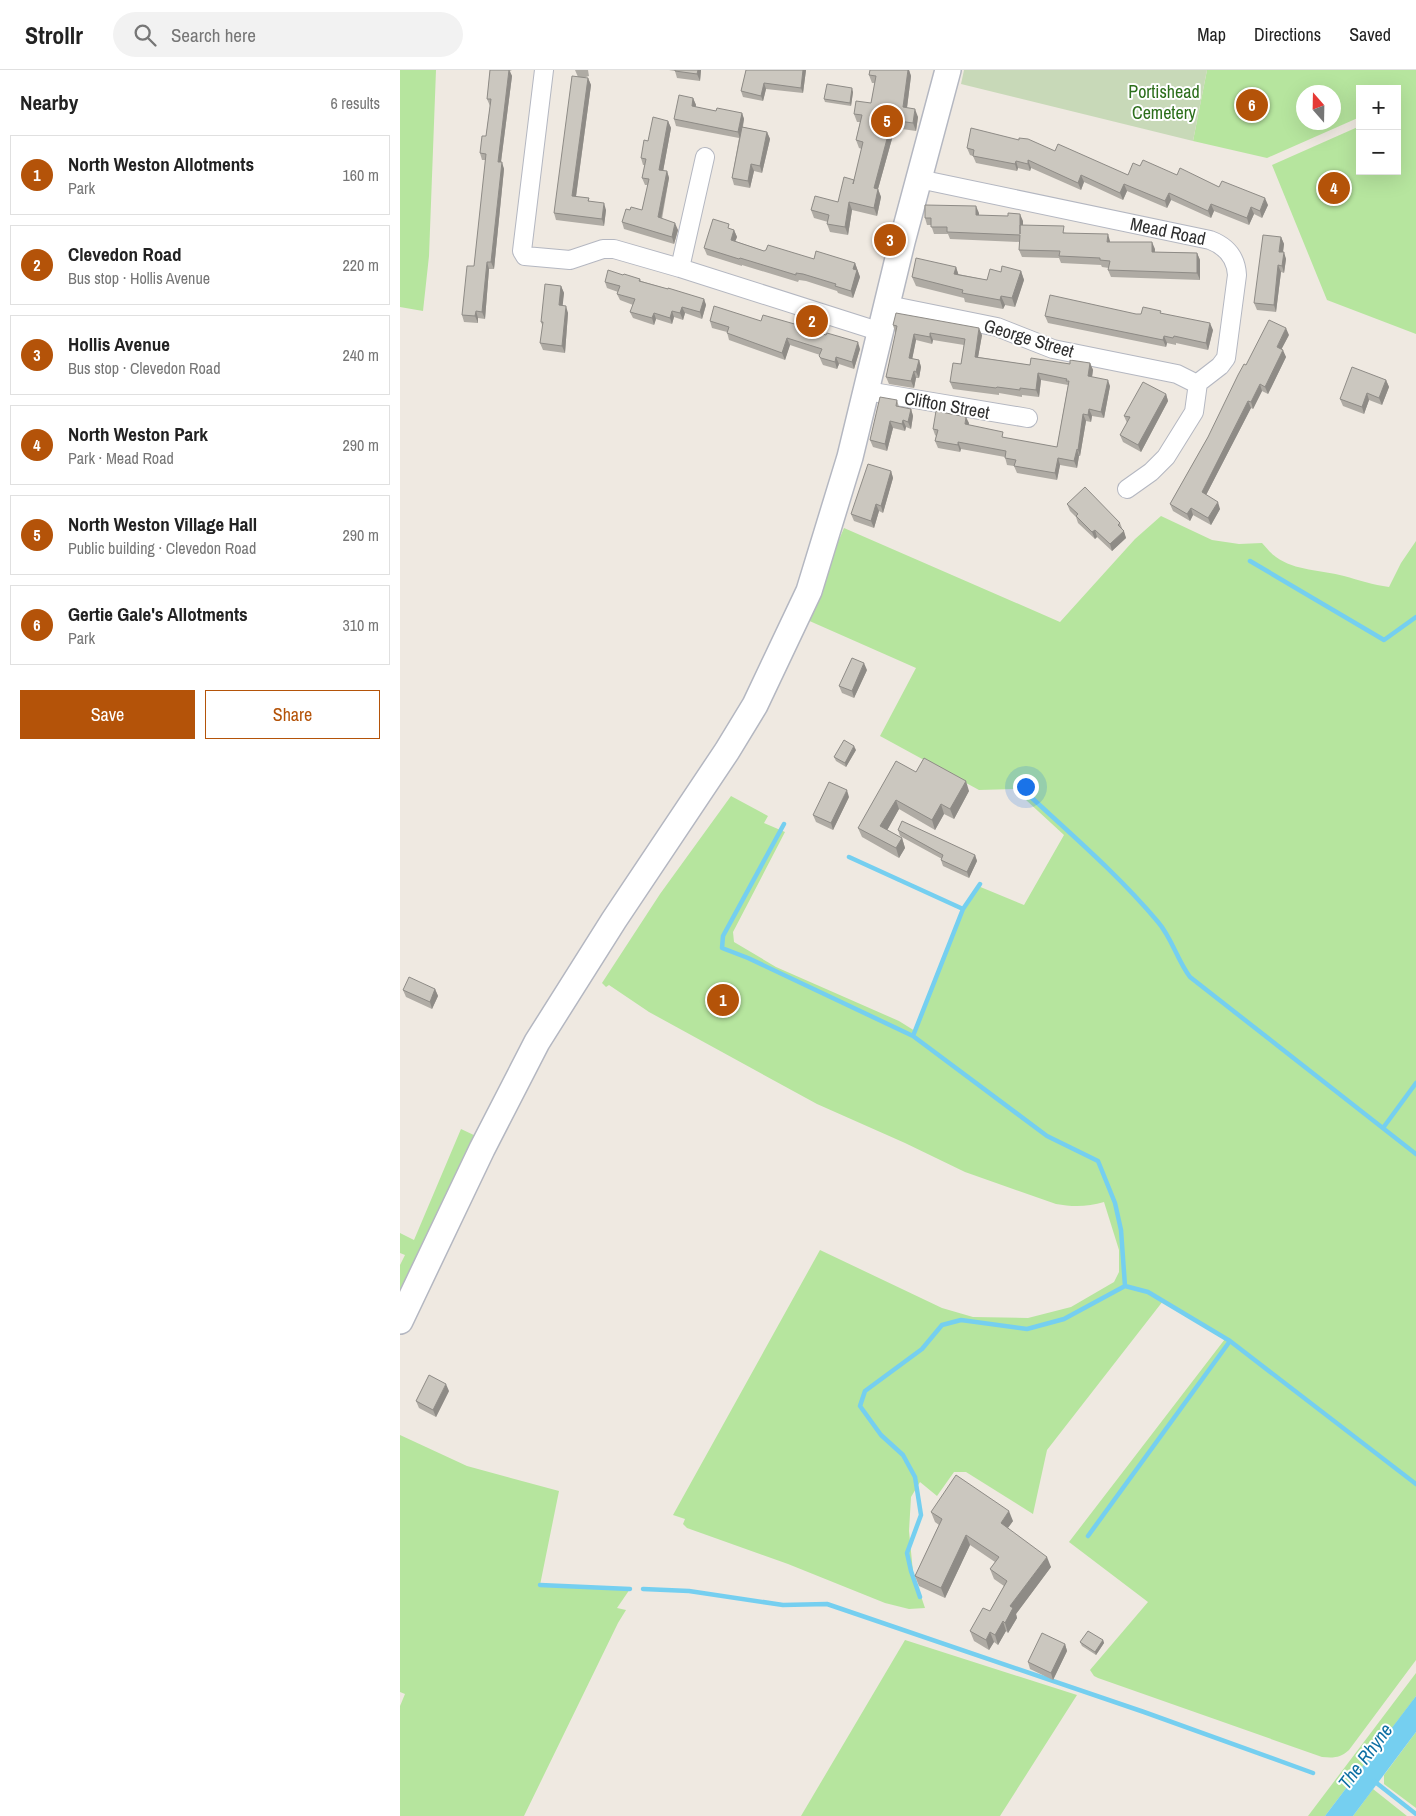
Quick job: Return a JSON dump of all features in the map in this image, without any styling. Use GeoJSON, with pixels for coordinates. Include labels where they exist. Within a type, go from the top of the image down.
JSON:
{"type":"FeatureCollection","features":[{"type":"Feature","properties":{"kind":"main road"},"geometry":{"type":"LineString","coordinates":[[400,1321],[482,1149],[537,1042],[608,928],[727,751],[755,705],[809,591],[850,459],[918,179],[948,70]]}},
{"type":"Feature","properties":{"kind":"street"},"geometry":{"type":"LineString","coordinates":[[544,70],[522,251],[526,257],[567,260],[607,248],[680,268],[881,332]]}},
{"type":"Feature","properties":{"kind":"street"},"geometry":{"type":"LineString","coordinates":[[680,268],[704,156]]}},
{"type":"Feature","properties":{"kind":"street","name":"Mead Road"},"geometry":{"type":"LineString","coordinates":[[918,179],[1210,240],[1224,246],[1232,257],[1237,271],[1227,355],[1220,366],[1198,384]]}},
{"type":"Feature","properties":{"kind":"street","name":"George Street"},"geometry":{"type":"LineString","coordinates":[[888,305],[997,327],[1053,349],[1177,374],[1198,384]]}},
{"type":"Feature","properties":{"kind":"street"},"geometry":{"type":"LineString","coordinates":[[1128,492],[1166,457],[1194,412],[1198,384]]}},
{"type":"Feature","properties":{"kind":"street","name":"Clifton Street"},"geometry":{"type":"LineString","coordinates":[[867,391],[1031,418]]}},
{"type":"Feature","properties":{"kind":"green space"},"geometry":{"type":"Polygon","coordinates":[[[400,70],[436,70],[429,256],[423,311],[400,307],[400,70]]]}},
{"type":"Feature","properties":{"kind":"green space","name":"Portishead Cemetery"},"geometry":{"type":"Polygon","coordinates":[[[964,70],[1207,70],[1193,141],[961,84],[964,70]]]}},
{"type":"Feature","properties":{"kind":"green space"},"geometry":{"type":"Polygon","coordinates":[[[1207,70],[1416,70],[1416,334],[1327,300],[1272,165],[1356,128],[1356,175],[1401,175],[1401,85],[1356,85],[1356,119],[1341,125],[1341,85],[1296,85],[1296,130],[1331,130],[1267,158],[1193,141],[1207,70]]]}},
{"type":"Feature","properties":{"kind":"green space"},"geometry":{"type":"Polygon","coordinates":[[[1161,516],[1212,540],[1239,544],[1262,543],[1274,556],[1292,565],[1389,587],[1401,563],[1416,541],[1416,1660],[1349,1750],[1343,1755],[1333,1757],[1322,1757],[1098,1678],[1090,1670],[1148,1602],[1069,1542],[1225,1339],[1163,1301],[1047,1450],[1033,1514],[966,1472],[954,1472],[937,1496],[920,1482],[911,1497],[909,1531],[913,1572],[925,1608],[909,1609],[885,1603],[788,1564],[687,1528],[683,1524],[685,1519],[673,1515],[820,1250],[942,1308],[973,1317],[1028,1318],[1071,1307],[1114,1282],[1119,1272],[1119,1250],[1104,1202],[1080,1206],[1056,1204],[965,1172],[817,1104],[649,1012],[609,985],[606,987],[602,983],[660,894],[731,796],[768,816],[764,823],[785,832],[733,932],[734,942],[776,967],[899,1021],[915,1031],[963,909],[978,886],[1024,905],[1064,835],[1014,789],[979,790],[880,736],[916,668],[805,619],[844,528],[1060,622],[1135,539],[1161,516]]]}},
{"type":"Feature","properties":{"kind":"green space"},"geometry":{"type":"Polygon","coordinates":[[[461,1129],[478,1137],[400,1300],[400,1265],[405,1255],[400,1253],[400,1233],[414,1240],[461,1129]]]}},
{"type":"Feature","properties":{"kind":"green space"},"geometry":{"type":"Polygon","coordinates":[[[400,1435],[467,1466],[559,1491],[540,1585],[630,1589],[617,1608],[626,1610],[524,1816],[400,1816],[400,1706],[405,1694],[400,1692],[400,1435]]]}},
{"type":"Feature","properties":{"kind":"green space"},"geometry":{"type":"Polygon","coordinates":[[[905,1640],[1077,1695],[1000,1816],[801,1816],[905,1640]]]}},
{"type":"Feature","properties":{"kind":"green space"},"geometry":{"type":"Polygon","coordinates":[[[1416,1673],[1416,1696],[1411,1703],[1325,1816],[1308,1816],[1416,1673]]]}},
{"type":"Feature","properties":{"kind":"green space"},"geometry":{"type":"Polygon","coordinates":[[[1416,1732],[1416,1808],[1384,1784],[1384,1775],[1416,1732]]]}},
{"type":"Feature","properties":{"kind":"green space"},"geometry":{"type":"Polygon","coordinates":[[[1373,1789],[1407,1816],[1353,1816],[1373,1789]]]}},
{"type":"Feature","properties":{"kind":"water"},"geometry":{"type":"Polygon","coordinates":[[[1416,1696],[1416,1732],[1353,1816],[1325,1816],[1416,1696]]]}},
{"type":"Feature","properties":{"kind":"building"},"geometry":{"type":"Polygon","coordinates":[[[490,70],[509,70],[498,162],[502,162],[491,262],[487,262],[482,312],[476,311],[475,316],[462,315],[467,266],[474,266],[486,154],[480,153],[482,136],[486,136],[491,99],[487,99],[490,70]]]}},
{"type":"Feature","properties":{"kind":"building"},"geometry":{"type":"Polygon","coordinates":[[[675,70],[698,70],[697,74],[675,70]]]}},
{"type":"Feature","properties":{"kind":"building"},"geometry":{"type":"Polygon","coordinates":[[[746,70],[803,70],[801,88],[764,83],[761,96],[741,91],[746,70]]]}},
{"type":"Feature","properties":{"kind":"building"},"geometry":{"type":"Polygon","coordinates":[[[870,70],[908,70],[903,107],[915,109],[913,123],[892,120],[874,188],[878,189],[874,208],[849,202],[845,227],[827,224],[829,215],[811,210],[815,196],[838,202],[844,177],[854,180],[863,142],[856,140],[862,115],[854,114],[856,101],[871,103],[876,76],[869,75],[870,70]]]}},
{"type":"Feature","properties":{"kind":"building"},"geometry":{"type":"Polygon","coordinates":[[[572,76],[588,78],[572,196],[589,198],[588,201],[604,203],[602,219],[554,213],[572,76]]]}},
{"type":"Feature","properties":{"kind":"building"},"geometry":{"type":"Polygon","coordinates":[[[827,84],[852,88],[850,103],[824,99],[827,84]]]}},
{"type":"Feature","properties":{"kind":"building"},"geometry":{"type":"Polygon","coordinates":[[[679,95],[693,98],[692,106],[716,111],[717,108],[742,113],[738,132],[674,119],[679,95]]]}},
{"type":"Feature","properties":{"kind":"building"},"geometry":{"type":"Polygon","coordinates":[[[653,117],[668,121],[659,170],[667,171],[658,217],[675,223],[672,237],[622,222],[626,209],[630,210],[631,207],[642,210],[649,179],[642,178],[646,159],[641,158],[644,140],[648,141],[653,117]]]}},
{"type":"Feature","properties":{"kind":"building"},"geometry":{"type":"Polygon","coordinates":[[[742,127],[767,132],[760,166],[751,164],[748,181],[732,178],[742,127]]]}},
{"type":"Feature","properties":{"kind":"building"},"geometry":{"type":"Polygon","coordinates":[[[971,128],[1019,140],[1019,138],[1028,139],[1055,151],[1058,144],[1128,175],[1133,163],[1140,166],[1143,160],[1177,175],[1180,168],[1219,187],[1222,181],[1265,198],[1260,211],[1251,207],[1247,218],[1211,204],[1208,211],[1169,193],[1165,201],[1124,184],[1120,193],[1081,175],[1078,183],[1028,160],[1028,164],[1016,161],[1015,164],[973,156],[974,150],[967,148],[971,128]]]}},
{"type":"Feature","properties":{"kind":"building"},"geometry":{"type":"Polygon","coordinates":[[[925,205],[976,206],[976,215],[1008,216],[1008,213],[1020,214],[1020,225],[1064,226],[1063,233],[1108,234],[1107,242],[1152,242],[1152,252],[1197,253],[1197,273],[1108,270],[1110,261],[1100,260],[1100,258],[1059,256],[1060,251],[1019,250],[1020,235],[947,232],[947,227],[931,227],[931,218],[925,218],[925,205]]]}},
{"type":"Feature","properties":{"kind":"building"},"geometry":{"type":"Polygon","coordinates":[[[713,219],[729,224],[728,228],[734,230],[731,240],[764,251],[768,245],[814,259],[816,251],[855,263],[853,269],[857,270],[851,291],[835,286],[836,284],[803,274],[796,273],[796,275],[704,248],[713,219]]]}},
{"type":"Feature","properties":{"kind":"building"},"geometry":{"type":"Polygon","coordinates":[[[1263,235],[1281,237],[1279,252],[1284,252],[1282,266],[1278,265],[1274,305],[1254,303],[1263,235]]]}},
{"type":"Feature","properties":{"kind":"building"},"geometry":{"type":"Polygon","coordinates":[[[916,258],[956,267],[954,274],[987,280],[990,269],[1001,272],[1002,266],[1021,271],[1012,298],[1001,296],[1000,300],[962,293],[963,290],[912,277],[916,258]]]}},
{"type":"Feature","properties":{"kind":"building"},"geometry":{"type":"Polygon","coordinates":[[[608,270],[640,279],[639,281],[704,299],[700,312],[682,307],[680,313],[672,311],[670,318],[654,313],[652,318],[630,312],[635,299],[617,294],[620,286],[605,282],[608,270]]]}},
{"type":"Feature","properties":{"kind":"building"},"geometry":{"type":"Polygon","coordinates":[[[545,284],[561,286],[559,305],[566,306],[562,346],[540,343],[545,284]]]}},
{"type":"Feature","properties":{"kind":"building"},"geometry":{"type":"Polygon","coordinates":[[[1050,295],[1136,314],[1141,314],[1143,307],[1161,311],[1160,313],[1210,323],[1206,343],[1174,336],[1173,338],[1164,336],[1163,340],[1045,316],[1050,295]]]}},
{"type":"Feature","properties":{"kind":"building"},"geometry":{"type":"Polygon","coordinates":[[[714,306],[761,321],[763,315],[826,335],[827,333],[858,342],[852,362],[836,357],[835,362],[821,358],[819,356],[822,349],[787,338],[782,353],[727,333],[729,327],[710,321],[714,306]]]}},
{"type":"Feature","properties":{"kind":"building"},"geometry":{"type":"Polygon","coordinates":[[[896,313],[979,328],[975,357],[1030,365],[1031,358],[1070,364],[1070,360],[1090,363],[1088,376],[1108,380],[1101,412],[1089,409],[1088,415],[1083,414],[1078,450],[1074,461],[1058,458],[1055,473],[1014,466],[1016,460],[1005,458],[1006,451],[958,442],[958,445],[935,441],[938,430],[933,429],[936,411],[966,417],[965,424],[1003,432],[1002,437],[1057,447],[1069,381],[1038,373],[1036,390],[996,388],[950,382],[953,363],[961,364],[965,339],[930,333],[930,337],[914,334],[909,358],[919,360],[911,381],[886,377],[897,326],[893,325],[896,313]]]}},
{"type":"Feature","properties":{"kind":"building"},"geometry":{"type":"Polygon","coordinates":[[[1269,320],[1286,328],[1277,347],[1283,350],[1265,387],[1260,384],[1251,402],[1248,401],[1202,492],[1218,502],[1208,518],[1191,508],[1187,514],[1170,504],[1208,437],[1238,375],[1244,364],[1246,365],[1269,320]]]}},
{"type":"Feature","properties":{"kind":"building"},"geometry":{"type":"Polygon","coordinates":[[[1352,367],[1386,380],[1379,398],[1367,393],[1362,407],[1340,399],[1352,367]]]}},
{"type":"Feature","properties":{"kind":"building"},"geometry":{"type":"Polygon","coordinates":[[[1143,382],[1166,394],[1138,445],[1120,435],[1130,417],[1124,416],[1143,382]]]}},
{"type":"Feature","properties":{"kind":"building"},"geometry":{"type":"Polygon","coordinates":[[[880,397],[897,400],[896,406],[911,409],[908,422],[903,420],[902,424],[890,421],[885,444],[870,440],[880,397]]]}},
{"type":"Feature","properties":{"kind":"building"},"geometry":{"type":"Polygon","coordinates":[[[868,464],[891,471],[881,506],[876,504],[871,521],[851,514],[868,464]]]}},
{"type":"Feature","properties":{"kind":"building"},"geometry":{"type":"Polygon","coordinates":[[[1085,487],[1120,523],[1118,525],[1124,531],[1110,544],[1095,530],[1092,532],[1076,516],[1078,514],[1067,504],[1085,487]]]}},
{"type":"Feature","properties":{"kind":"building"},"geometry":{"type":"Polygon","coordinates":[[[852,658],[864,663],[852,691],[839,686],[852,658]]]}},
{"type":"Feature","properties":{"kind":"building"},"geometry":{"type":"Polygon","coordinates":[[[844,740],[854,746],[845,763],[834,757],[844,740]]]}},
{"type":"Feature","properties":{"kind":"building"},"geometry":{"type":"Polygon","coordinates":[[[924,758],[966,781],[950,809],[941,804],[932,820],[896,800],[880,826],[902,838],[896,848],[858,828],[896,761],[916,772],[924,758]]]}},
{"type":"Feature","properties":{"kind":"building"},"geometry":{"type":"Polygon","coordinates":[[[829,782],[847,790],[831,823],[813,815],[829,782]]]}},
{"type":"Feature","properties":{"kind":"building"},"geometry":{"type":"Polygon","coordinates":[[[902,821],[975,855],[967,872],[941,860],[943,855],[898,830],[902,821]]]}},
{"type":"Feature","properties":{"kind":"building"},"geometry":{"type":"Polygon","coordinates":[[[409,977],[435,989],[430,1002],[403,990],[409,977]]]}},
{"type":"Feature","properties":{"kind":"building"},"geometry":{"type":"Polygon","coordinates":[[[429,1375],[446,1384],[433,1410],[416,1401],[429,1375]]]}},
{"type":"Feature","properties":{"kind":"building"},"geometry":{"type":"Polygon","coordinates":[[[956,1475],[1009,1511],[1001,1523],[1047,1557],[1010,1606],[1013,1608],[1005,1623],[1003,1621],[995,1635],[990,1632],[986,1640],[970,1631],[983,1608],[990,1611],[1007,1581],[990,1569],[999,1557],[966,1535],[941,1588],[915,1576],[942,1519],[931,1512],[956,1475]]]}},
{"type":"Feature","properties":{"kind":"building"},"geometry":{"type":"Polygon","coordinates":[[[1088,1631],[1103,1640],[1095,1652],[1080,1642],[1088,1631]]]}},
{"type":"Feature","properties":{"kind":"building"},"geometry":{"type":"Polygon","coordinates":[[[1042,1633],[1065,1644],[1051,1673],[1028,1662],[1042,1633]]]}},
{"type":"Feature","properties":{"kind":"waterway"},"geometry":{"type":"LineString","coordinates":[[1250,561],[1384,640],[1416,617]]}},
{"type":"Feature","properties":{"kind":"waterway"},"geometry":{"type":"LineString","coordinates":[[1019,786],[1090,852],[1142,904],[1163,928],[1190,977],[1416,1154]]}},
{"type":"Feature","properties":{"kind":"waterway"},"geometry":{"type":"LineString","coordinates":[[784,824],[723,936],[722,948],[748,958],[913,1036],[1047,1136],[1098,1161],[1115,1203],[1121,1230],[1125,1286]]}},
{"type":"Feature","properties":{"kind":"waterway"},"geometry":{"type":"LineString","coordinates":[[849,857],[963,909]]}},
{"type":"Feature","properties":{"kind":"waterway"},"geometry":{"type":"LineString","coordinates":[[913,1036],[963,909],[980,884]]}},
{"type":"Feature","properties":{"kind":"waterway"},"geometry":{"type":"LineString","coordinates":[[1383,1128],[1416,1083]]}},
{"type":"Feature","properties":{"kind":"waterway"},"geometry":{"type":"LineString","coordinates":[[920,1597],[907,1553],[921,1515],[915,1477],[903,1455],[881,1435],[860,1406],[865,1391],[922,1349],[942,1325],[961,1320],[1027,1329],[1064,1319],[1125,1286],[1148,1292],[1230,1341],[1416,1484]]}},
{"type":"Feature","properties":{"kind":"waterway"},"geometry":{"type":"LineString","coordinates":[[1088,1536],[1230,1341]]}},
{"type":"Feature","properties":{"kind":"waterway"},"geometry":{"type":"LineString","coordinates":[[540,1585],[630,1589]]}},
{"type":"Feature","properties":{"kind":"waterway"},"geometry":{"type":"LineString","coordinates":[[643,1589],[689,1591],[783,1605],[827,1604],[1144,1712],[1313,1773]]}},
{"type":"Feature","properties":{"kind":"waterway"},"geometry":{"type":"LineString","coordinates":[[1374,1781],[1416,1814]]}},
{"type":"Feature","properties":{"kind":"place","name":"Gertie Gale's Allotments"},"geometry":{"type":"Point","coordinates":[1252,105]}},
{"type":"Feature","properties":{"kind":"place","name":"North Weston Village Hall"},"geometry":{"type":"Point","coordinates":[887,121]}},
{"type":"Feature","properties":{"kind":"place","name":"North Weston Park"},"geometry":{"type":"Point","coordinates":[1334,188]}},
{"type":"Feature","properties":{"kind":"place","name":"Hollis Avenue"},"geometry":{"type":"Point","coordinates":[890,240]}},
{"type":"Feature","properties":{"kind":"place","name":"Clevedon Road"},"geometry":{"type":"Point","coordinates":[812,321]}},
{"type":"Feature","properties":{"kind":"place","name":"North Weston Allotments"},"geometry":{"type":"Point","coordinates":[723,1000]}},
{"type":"Feature","properties":{"kind":"water label","name":"The Rhyne"},"geometry":{"type":"Point","coordinates":[1365,1756]}}]}
